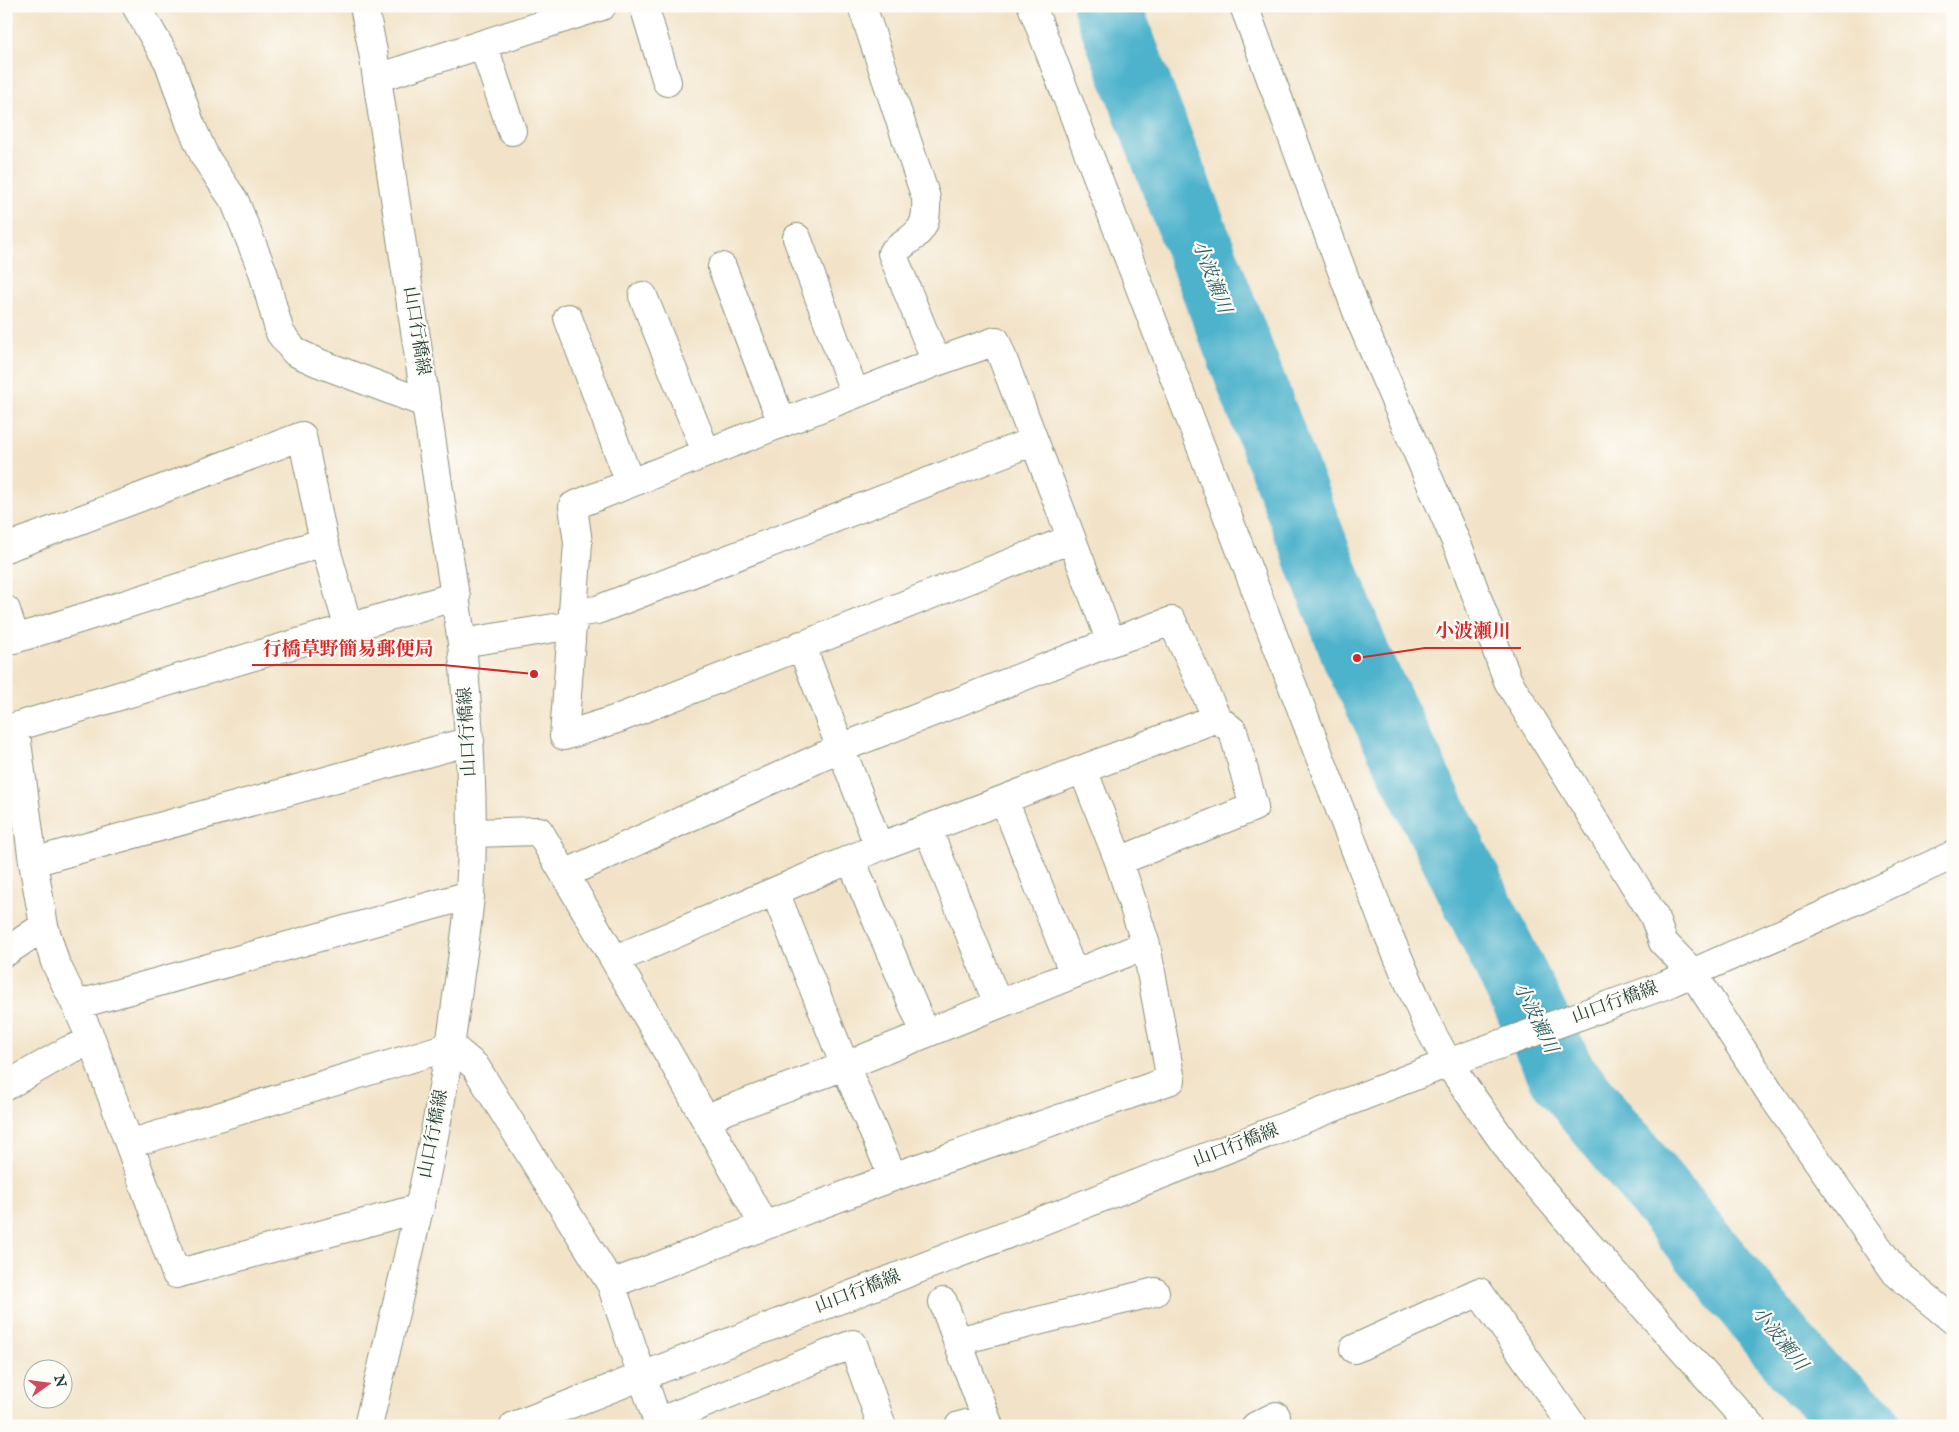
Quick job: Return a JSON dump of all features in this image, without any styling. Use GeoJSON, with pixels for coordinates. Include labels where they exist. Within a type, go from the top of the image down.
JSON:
{"type":"FeatureCollection","features":[{"type":"Feature","properties":{"kind":"street"},"geometry":{"type":"LineString","coordinates":[[136,6],[170,63],[190,123],[205,157],[235,202],[263,272],[280,333],[295,352],[427,404]]}},
{"type":"Feature","properties":{"kind":"street","name":"山口行橋線"},"geometry":{"type":"LineString","coordinates":[[364,6],[377,78],[456,596],[470,741],[472,833],[470,895],[451,1046],[420,1208],[368,1426]]}},
{"type":"Feature","properties":{"kind":"street"},"geometry":{"type":"LineString","coordinates":[[377,78],[602,6]]}},
{"type":"Feature","properties":{"kind":"street"},"geometry":{"type":"LineString","coordinates":[[644,6],[667,82]]}},
{"type":"Feature","properties":{"kind":"street"},"geometry":{"type":"LineString","coordinates":[[862,6],[926,198],[927,215],[922,230],[892,253],[936,362]]}},
{"type":"Feature","properties":{"kind":"street"},"geometry":{"type":"LineString","coordinates":[[1032,6],[1385,927],[1427,1024],[1448,1063],[1517,1161],[1588,1244],[1751,1426]]}},
{"type":"Feature","properties":{"kind":"street"},"geometry":{"type":"LineString","coordinates":[[1244,6],[1360,317],[1460,551],[1508,681],[1654,916],[1664,942],[1692,972],[1773,1097],[1896,1273],[1953,1320]]}},
{"type":"Feature","properties":{"kind":"street"},"geometry":{"type":"LineString","coordinates":[[483,44],[512,131]]}},
{"type":"Feature","properties":{"kind":"street"},"geometry":{"type":"LineString","coordinates":[[797,238],[855,394]]}},
{"type":"Feature","properties":{"kind":"street"},"geometry":{"type":"LineString","coordinates":[[722,267],[782,423]]}},
{"type":"Feature","properties":{"kind":"street"},"geometry":{"type":"LineString","coordinates":[[643,296],[706,452]]}},
{"type":"Feature","properties":{"kind":"street"},"geometry":{"type":"LineString","coordinates":[[568,318],[630,482]]}},
{"type":"Feature","properties":{"kind":"street"},"geometry":{"type":"LineString","coordinates":[[1071,539],[617,719],[564,736],[578,544],[573,506],[936,362],[996,341],[1034,441],[1110,642]]}},
{"type":"Feature","properties":{"kind":"street"},"geometry":{"type":"LineString","coordinates":[[6,548],[302,436],[324,542],[348,626]]}},
{"type":"Feature","properties":{"kind":"street"},"geometry":{"type":"LineString","coordinates":[[462,643],[573,619],[1034,441]]}},
{"type":"Feature","properties":{"kind":"street"},"geometry":{"type":"LineString","coordinates":[[6,610],[15,639],[324,542]]}},
{"type":"Feature","properties":{"kind":"street"},"geometry":{"type":"LineString","coordinates":[[420,1208],[176,1274],[92,1041],[55,962],[44,926],[10,727],[348,626],[456,596]]}},
{"type":"Feature","properties":{"kind":"street"},"geometry":{"type":"LineString","coordinates":[[565,874],[841,748],[1110,642],[1172,621],[1217,718],[1234,731],[1254,807],[1119,861]]}},
{"type":"Feature","properties":{"kind":"street"},"geometry":{"type":"LineString","coordinates":[[801,645],[879,847]]}},
{"type":"Feature","properties":{"kind":"street"},"geometry":{"type":"LineString","coordinates":[[616,959],[879,847],[928,830],[1217,718]]}},
{"type":"Feature","properties":{"kind":"street"},"geometry":{"type":"LineString","coordinates":[[33,862],[470,741]]}},
{"type":"Feature","properties":{"kind":"street"},"geometry":{"type":"LineString","coordinates":[[611,1284],[893,1177],[1171,1080],[1146,945],[1119,861],[1083,770]]}},
{"type":"Feature","properties":{"kind":"street"},"geometry":{"type":"LineString","coordinates":[[1004,800],[1074,974]]}},
{"type":"Feature","properties":{"kind":"street"},"geometry":{"type":"LineString","coordinates":[[928,830],[998,1004]]}},
{"type":"Feature","properties":{"kind":"street"},"geometry":{"type":"LineString","coordinates":[[472,833],[539,831],[616,959],[706,1118],[764,1226]]}},
{"type":"Feature","properties":{"kind":"street","name":"山口行橋線"},"geometry":{"type":"LineString","coordinates":[[514,1426],[1448,1063],[1665,985],[1953,855]]}},
{"type":"Feature","properties":{"kind":"street"},"geometry":{"type":"LineString","coordinates":[[852,860],[925,1033]]}},
{"type":"Feature","properties":{"kind":"street"},"geometry":{"type":"LineString","coordinates":[[776,892],[845,1066],[893,1177]]}},
{"type":"Feature","properties":{"kind":"street"},"geometry":{"type":"LineString","coordinates":[[76,1005],[470,895]]}},
{"type":"Feature","properties":{"kind":"street"},"geometry":{"type":"LineString","coordinates":[[6,952],[44,926]]}},
{"type":"Feature","properties":{"kind":"street"},"geometry":{"type":"LineString","coordinates":[[706,1118],[845,1066],[1146,945]]}},
{"type":"Feature","properties":{"kind":"street"},"geometry":{"type":"LineString","coordinates":[[6,1086],[69,1050],[92,1041]]}},
{"type":"Feature","properties":{"kind":"street"},"geometry":{"type":"LineString","coordinates":[[129,1144],[451,1046],[475,1066],[611,1284],[659,1424],[853,1344],[882,1426]]}},
{"type":"Feature","properties":{"kind":"street"},"geometry":{"type":"LineString","coordinates":[[957,1341],[1155,1292]]}},
{"type":"Feature","properties":{"kind":"street"},"geometry":{"type":"LineString","coordinates":[[1354,1349],[1479,1292],[1573,1426]]}},
{"type":"Feature","properties":{"kind":"street"},"geometry":{"type":"LineString","coordinates":[[943,1302],[987,1422],[959,1426]]}},
{"type":"Feature","properties":{"kind":"waterway","name":"小波瀬川"},"geometry":{"type":"LineString","coordinates":[[1107,6],[1357,658],[1562,1074],[1811,1379],[1868,1426]]}},
{"type":"Feature","properties":{"kind":"waterway"},"geometry":{"type":"LineString","coordinates":[[1951,6],[1953,13]]}},
{"type":"Feature","properties":{"kind":"place","name":"小波瀬川"},"geometry":{"type":"Point","coordinates":[1357,658]}},
{"type":"Feature","properties":{"kind":"place","name":"行橋草野簡易郵便局"},"geometry":{"type":"Point","coordinates":[534,674]}}]}
